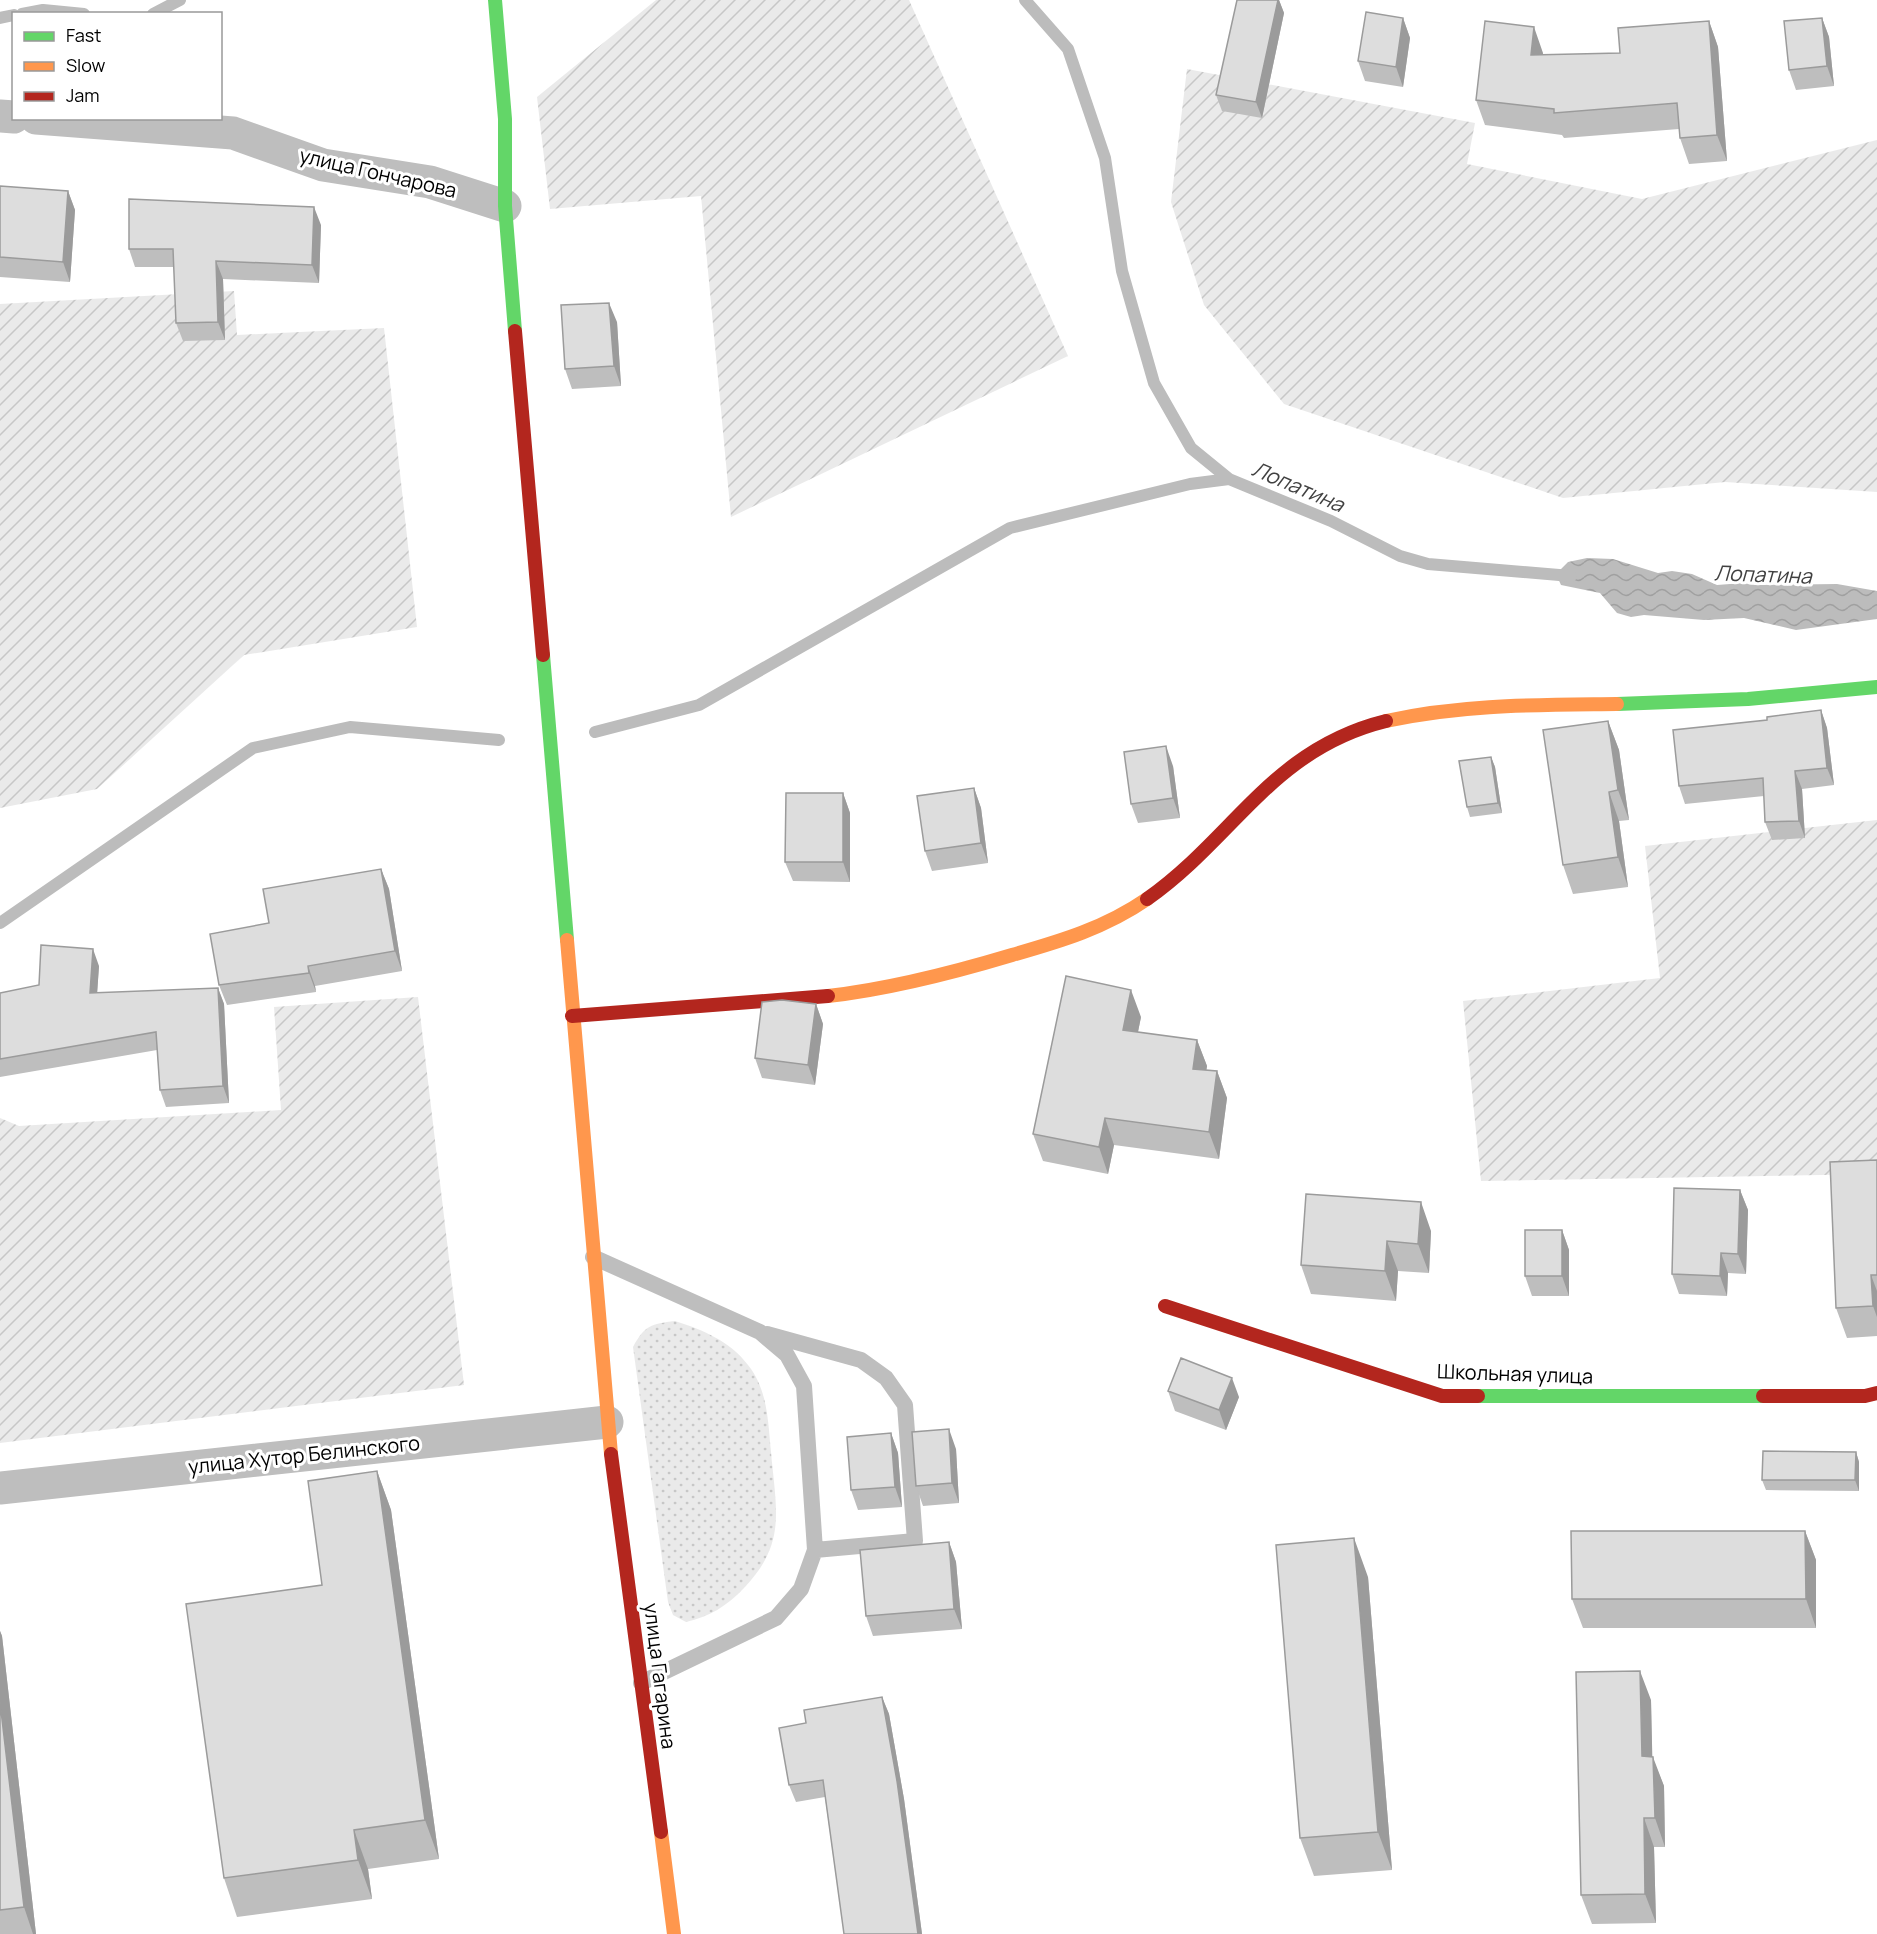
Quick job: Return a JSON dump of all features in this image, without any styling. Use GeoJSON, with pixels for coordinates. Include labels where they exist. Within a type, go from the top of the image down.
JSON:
{"type":"FeatureCollection","features":[{"type":"Feature","properties":{"kind":"street","name":"улица Гагарина"},"geometry":{"type":"LineString","coordinates":[[495,0],[505,119],[505,206],[607,1422],[674,1934]]}},
{"type":"Feature","properties":{"kind":"street","name":"улица Гончарова"},"geometry":{"type":"LineString","coordinates":[[62,120],[233,133],[323,165],[430,182],[505,206]]}},
{"type":"Feature","properties":{"kind":"street"},"geometry":{"type":"LineString","coordinates":[[572,1016],[818,998],[896,985],[978,966],[1066,939],[1122,916],[1161,889],[1304,755],[1349,732],[1404,716],[1469,707],[1692,703],[1822,694],[1877,687]]}},
{"type":"Feature","properties":{"kind":"street","name":"Школьная улица"},"geometry":{"type":"LineString","coordinates":[[1164,1306],[1442,1396],[1865,1396],[1877,1393]]}},
{"type":"Feature","properties":{"kind":"street","name":"улица Хутор Белинского"},"geometry":{"type":"LineString","coordinates":[[0,1488],[607,1422]]}},
{"type":"Feature","properties":{"kind":"lane"},"geometry":{"type":"LineString","coordinates":[[593,1257],[760,1332],[861,1360],[886,1378],[905,1405],[915,1541],[815,1550]]}},
{"type":"Feature","properties":{"kind":"lane"},"geometry":{"type":"LineString","coordinates":[[641,1683],[776,1618],[801,1589],[815,1550],[804,1386],[787,1355],[760,1332]]}},
{"type":"Feature","properties":{"kind":"shaded area"},"geometry":{"type":"Polygon","coordinates":[[[656,0],[909,0],[1068,356],[731,517],[701,196],[550,209],[537,97],[656,0]]]}},
{"type":"Feature","properties":{"kind":"shaded area"},"geometry":{"type":"Polygon","coordinates":[[[1187,69],[1475,123],[1467,164],[1642,199],[1877,140],[1877,492],[1725,482],[1563,498],[1284,404],[1204,305],[1171,202],[1187,69]]]}},
{"type":"Feature","properties":{"kind":"shaded area"},"geometry":{"type":"Polygon","coordinates":[[[234,291],[237,335],[384,328],[417,627],[244,655],[97,789],[0,808],[0,304],[234,291]]]}},
{"type":"Feature","properties":{"kind":"shaded area"},"geometry":{"type":"Polygon","coordinates":[[[1877,820],[1877,1174],[1481,1181],[1463,1001],[1660,978],[1645,846],[1877,820]]]}},
{"type":"Feature","properties":{"kind":"shaded area"},"geometry":{"type":"Polygon","coordinates":[[[418,997],[464,1385],[0,1443],[0,1118],[19,1126],[281,1110],[274,1007],[418,997]]]}},
{"type":"Feature","properties":{"kind":"shaded area"},"geometry":{"type":"Polygon","coordinates":[[[675,1321],[696,1328],[733,1349],[755,1375],[760,1385],[768,1418],[776,1509],[773,1540],[758,1572],[724,1605],[710,1614],[686,1622],[673,1615],[668,1602],[633,1347],[645,1330],[660,1323],[675,1321]]]}},
{"type":"Feature","properties":{"kind":"water"},"geometry":{"type":"Polygon","coordinates":[[[1587,558],[1613,559],[1658,573],[1672,571],[1692,574],[1717,585],[1837,584],[1877,591],[1877,619],[1796,630],[1744,618],[1704,620],[1644,615],[1631,617],[1617,613],[1600,593],[1561,585],[1556,574],[1568,562],[1587,558]]]}},
{"type":"Feature","properties":{"kind":"building"},"geometry":{"type":"Polygon","coordinates":[[[1237,0],[1278,0],[1256,102],[1216,95],[1237,0]]]}},
{"type":"Feature","properties":{"kind":"building"},"geometry":{"type":"Polygon","coordinates":[[[1366,12],[1403,18],[1396,67],[1358,61],[1366,12]]]}},
{"type":"Feature","properties":{"kind":"building"},"geometry":{"type":"Polygon","coordinates":[[[1822,18],[1827,66],[1789,70],[1784,21],[1822,18]]]}},
{"type":"Feature","properties":{"kind":"building"},"geometry":{"type":"Polygon","coordinates":[[[1485,21],[1534,27],[1531,55],[1620,53],[1618,28],[1709,21],[1717,135],[1680,138],[1677,103],[1554,113],[1554,109],[1476,100],[1485,21]]]}},
{"type":"Feature","properties":{"kind":"building"},"geometry":{"type":"Polygon","coordinates":[[[0,186],[68,191],[63,262],[0,257],[0,186]]]}},
{"type":"Feature","properties":{"kind":"building"},"geometry":{"type":"Polygon","coordinates":[[[129,199],[314,207],[312,265],[216,261],[218,322],[176,323],[173,249],[129,249],[129,199]]]}},
{"type":"Feature","properties":{"kind":"building"},"geometry":{"type":"Polygon","coordinates":[[[609,303],[614,366],[565,369],[561,305],[609,303]]]}},
{"type":"Feature","properties":{"kind":"building"},"geometry":{"type":"Polygon","coordinates":[[[1821,710],[1827,768],[1795,771],[1799,821],[1765,822],[1763,778],[1679,786],[1673,730],[1767,720],[1767,717],[1821,710]]]}},
{"type":"Feature","properties":{"kind":"building"},"geometry":{"type":"Polygon","coordinates":[[[1608,721],[1618,790],[1609,792],[1618,857],[1563,865],[1543,730],[1608,721]]]}},
{"type":"Feature","properties":{"kind":"building"},"geometry":{"type":"Polygon","coordinates":[[[1166,746],[1173,798],[1131,804],[1124,752],[1166,746]]]}},
{"type":"Feature","properties":{"kind":"building"},"geometry":{"type":"Polygon","coordinates":[[[1491,757],[1498,803],[1467,807],[1459,761],[1491,757]]]}},
{"type":"Feature","properties":{"kind":"building"},"geometry":{"type":"Polygon","coordinates":[[[974,788],[981,843],[925,851],[917,796],[974,788]]]}},
{"type":"Feature","properties":{"kind":"building"},"geometry":{"type":"Polygon","coordinates":[[[786,793],[843,793],[843,862],[785,862],[786,793]]]}},
{"type":"Feature","properties":{"kind":"building"},"geometry":{"type":"Polygon","coordinates":[[[381,869],[395,951],[308,966],[309,973],[219,985],[210,934],[269,923],[263,889],[381,869]]]}},
{"type":"Feature","properties":{"kind":"building"},"geometry":{"type":"Polygon","coordinates":[[[41,945],[93,949],[90,993],[218,988],[223,1086],[160,1090],[156,1032],[0,1059],[0,993],[39,985],[41,945]]]}},
{"type":"Feature","properties":{"kind":"building"},"geometry":{"type":"Polygon","coordinates":[[[1066,976],[1131,990],[1123,1030],[1197,1040],[1193,1069],[1217,1071],[1209,1132],[1105,1118],[1099,1147],[1033,1134],[1066,976]]]}},
{"type":"Feature","properties":{"kind":"building"},"geometry":{"type":"Polygon","coordinates":[[[782,1000],[816,1004],[808,1065],[755,1058],[762,1002],[782,1000]]]}},
{"type":"Feature","properties":{"kind":"building"},"geometry":{"type":"Polygon","coordinates":[[[1877,1160],[1877,1275],[1871,1275],[1873,1306],[1836,1308],[1830,1162],[1877,1160]]]}},
{"type":"Feature","properties":{"kind":"building"},"geometry":{"type":"Polygon","coordinates":[[[1674,1188],[1740,1190],[1738,1254],[1721,1253],[1720,1276],[1672,1274],[1674,1188]]]}},
{"type":"Feature","properties":{"kind":"building"},"geometry":{"type":"Polygon","coordinates":[[[1306,1194],[1421,1202],[1418,1244],[1387,1241],[1385,1271],[1301,1265],[1306,1194]]]}},
{"type":"Feature","properties":{"kind":"building"},"geometry":{"type":"Polygon","coordinates":[[[1525,1230],[1562,1230],[1562,1276],[1525,1276],[1525,1230]]]}},
{"type":"Feature","properties":{"kind":"building"},"geometry":{"type":"Polygon","coordinates":[[[1181,1358],[1232,1378],[1219,1410],[1168,1391],[1181,1358]]]}},
{"type":"Feature","properties":{"kind":"building"},"geometry":{"type":"Polygon","coordinates":[[[949,1429],[952,1483],[916,1486],[912,1432],[949,1429]]]}},
{"type":"Feature","properties":{"kind":"building"},"geometry":{"type":"Polygon","coordinates":[[[891,1433],[895,1487],[851,1490],[847,1437],[891,1433]]]}},
{"type":"Feature","properties":{"kind":"building"},"geometry":{"type":"Polygon","coordinates":[[[1763,1451],[1856,1452],[1855,1480],[1762,1480],[1763,1451]]]}},
{"type":"Feature","properties":{"kind":"building"},"geometry":{"type":"Polygon","coordinates":[[[377,1471],[425,1820],[354,1830],[358,1860],[224,1878],[186,1604],[322,1585],[308,1481],[377,1471]]]}},
{"type":"Feature","properties":{"kind":"building"},"geometry":{"type":"Polygon","coordinates":[[[1571,1531],[1805,1531],[1806,1599],[1572,1599],[1571,1531]]]}},
{"type":"Feature","properties":{"kind":"building"},"geometry":{"type":"Polygon","coordinates":[[[1354,1538],[1378,1832],[1300,1838],[1276,1545],[1354,1538]]]}},
{"type":"Feature","properties":{"kind":"building"},"geometry":{"type":"Polygon","coordinates":[[[949,1542],[954,1609],[866,1616],[860,1550],[949,1542]]]}},
{"type":"Feature","properties":{"kind":"building"},"geometry":{"type":"Polygon","coordinates":[[[1640,1671],[1642,1756],[1653,1757],[1655,1818],[1644,1818],[1645,1894],[1581,1895],[1576,1672],[1640,1671]]]}},
{"type":"Feature","properties":{"kind":"building"},"geometry":{"type":"Polygon","coordinates":[[[882,1697],[897,1781],[918,1934],[844,1934],[823,1780],[789,1785],[779,1728],[806,1723],[804,1710],[882,1697]]]}},
{"type":"Feature","properties":{"kind":"building"},"geometry":{"type":"Polygon","coordinates":[[[0,1702],[24,1907],[0,1910],[0,1702]]]}},
{"type":"Feature","properties":{"kind":"waterway","name":"Лопатина"},"geometry":{"type":"LineString","coordinates":[[157,12],[180,0]]}},
{"type":"Feature","properties":{"kind":"waterway","name":"Лопатина"},"geometry":{"type":"LineString","coordinates":[[1025,0],[1068,49],[1105,158],[1122,271],[1154,383],[1191,448],[1229,479],[1331,521],[1400,556],[1428,564],[1571,576]]}},
{"type":"Feature","properties":{"kind":"waterway","name":"Лопатина"},"geometry":{"type":"LineString","coordinates":[[32,12],[43,10],[64,12]]}},
{"type":"Feature","properties":{"kind":"waterway","name":"Лопатина"},"geometry":{"type":"LineString","coordinates":[[0,18],[12,15]]}},
{"type":"Feature","properties":{"kind":"waterway"},"geometry":{"type":"LineString","coordinates":[[595,732],[699,705],[1010,528],[1190,484],[1229,479]]}},
{"type":"Feature","properties":{"kind":"waterway"},"geometry":{"type":"LineString","coordinates":[[0,923],[253,748],[350,727],[499,740]]}},
{"type":"Feature","properties":{"kind":"traffic: fast"},"geometry":{"type":"LineString","coordinates":[[495,0],[505,119],[505,206],[515,331]]}},
{"type":"Feature","properties":{"kind":"traffic: fast"},"geometry":{"type":"LineString","coordinates":[[543,655],[567,940]]}},
{"type":"Feature","properties":{"kind":"traffic: fast"},"geometry":{"type":"LineString","coordinates":[[1617,704],[1748,699],[1877,687]]}},
{"type":"Feature","properties":{"kind":"traffic: fast"},"geometry":{"type":"LineString","coordinates":[[1478,1396],[1763,1396]]}},
{"type":"Feature","properties":{"kind":"traffic: slow"},"geometry":{"type":"LineString","coordinates":[[1386,721],[1472,708],[1617,704]]}},
{"type":"Feature","properties":{"kind":"traffic: slow"},"geometry":{"type":"LineString","coordinates":[[828,996],[921,980],[1048,944],[1099,926],[1147,899]]}},
{"type":"Feature","properties":{"kind":"traffic: slow"},"geometry":{"type":"LineString","coordinates":[[567,940],[611,1454]]}},
{"type":"Feature","properties":{"kind":"traffic: slow"},"geometry":{"type":"LineString","coordinates":[[661,1832],[674,1934]]}},
{"type":"Feature","properties":{"kind":"traffic: jam"},"geometry":{"type":"LineString","coordinates":[[515,331],[543,655]]}},
{"type":"Feature","properties":{"kind":"traffic: jam"},"geometry":{"type":"LineString","coordinates":[[1147,899],[1178,875],[1283,774],[1313,752],[1347,734],[1386,721]]}},
{"type":"Feature","properties":{"kind":"traffic: jam"},"geometry":{"type":"LineString","coordinates":[[572,1016],[828,996]]}},
{"type":"Feature","properties":{"kind":"traffic: jam"},"geometry":{"type":"LineString","coordinates":[[1165,1306],[1442,1396],[1478,1396]]}},
{"type":"Feature","properties":{"kind":"traffic: jam"},"geometry":{"type":"LineString","coordinates":[[1763,1396],[1865,1396],[1877,1393]]}},
{"type":"Feature","properties":{"kind":"traffic: jam"},"geometry":{"type":"LineString","coordinates":[[611,1454],[661,1832]]}}]}
